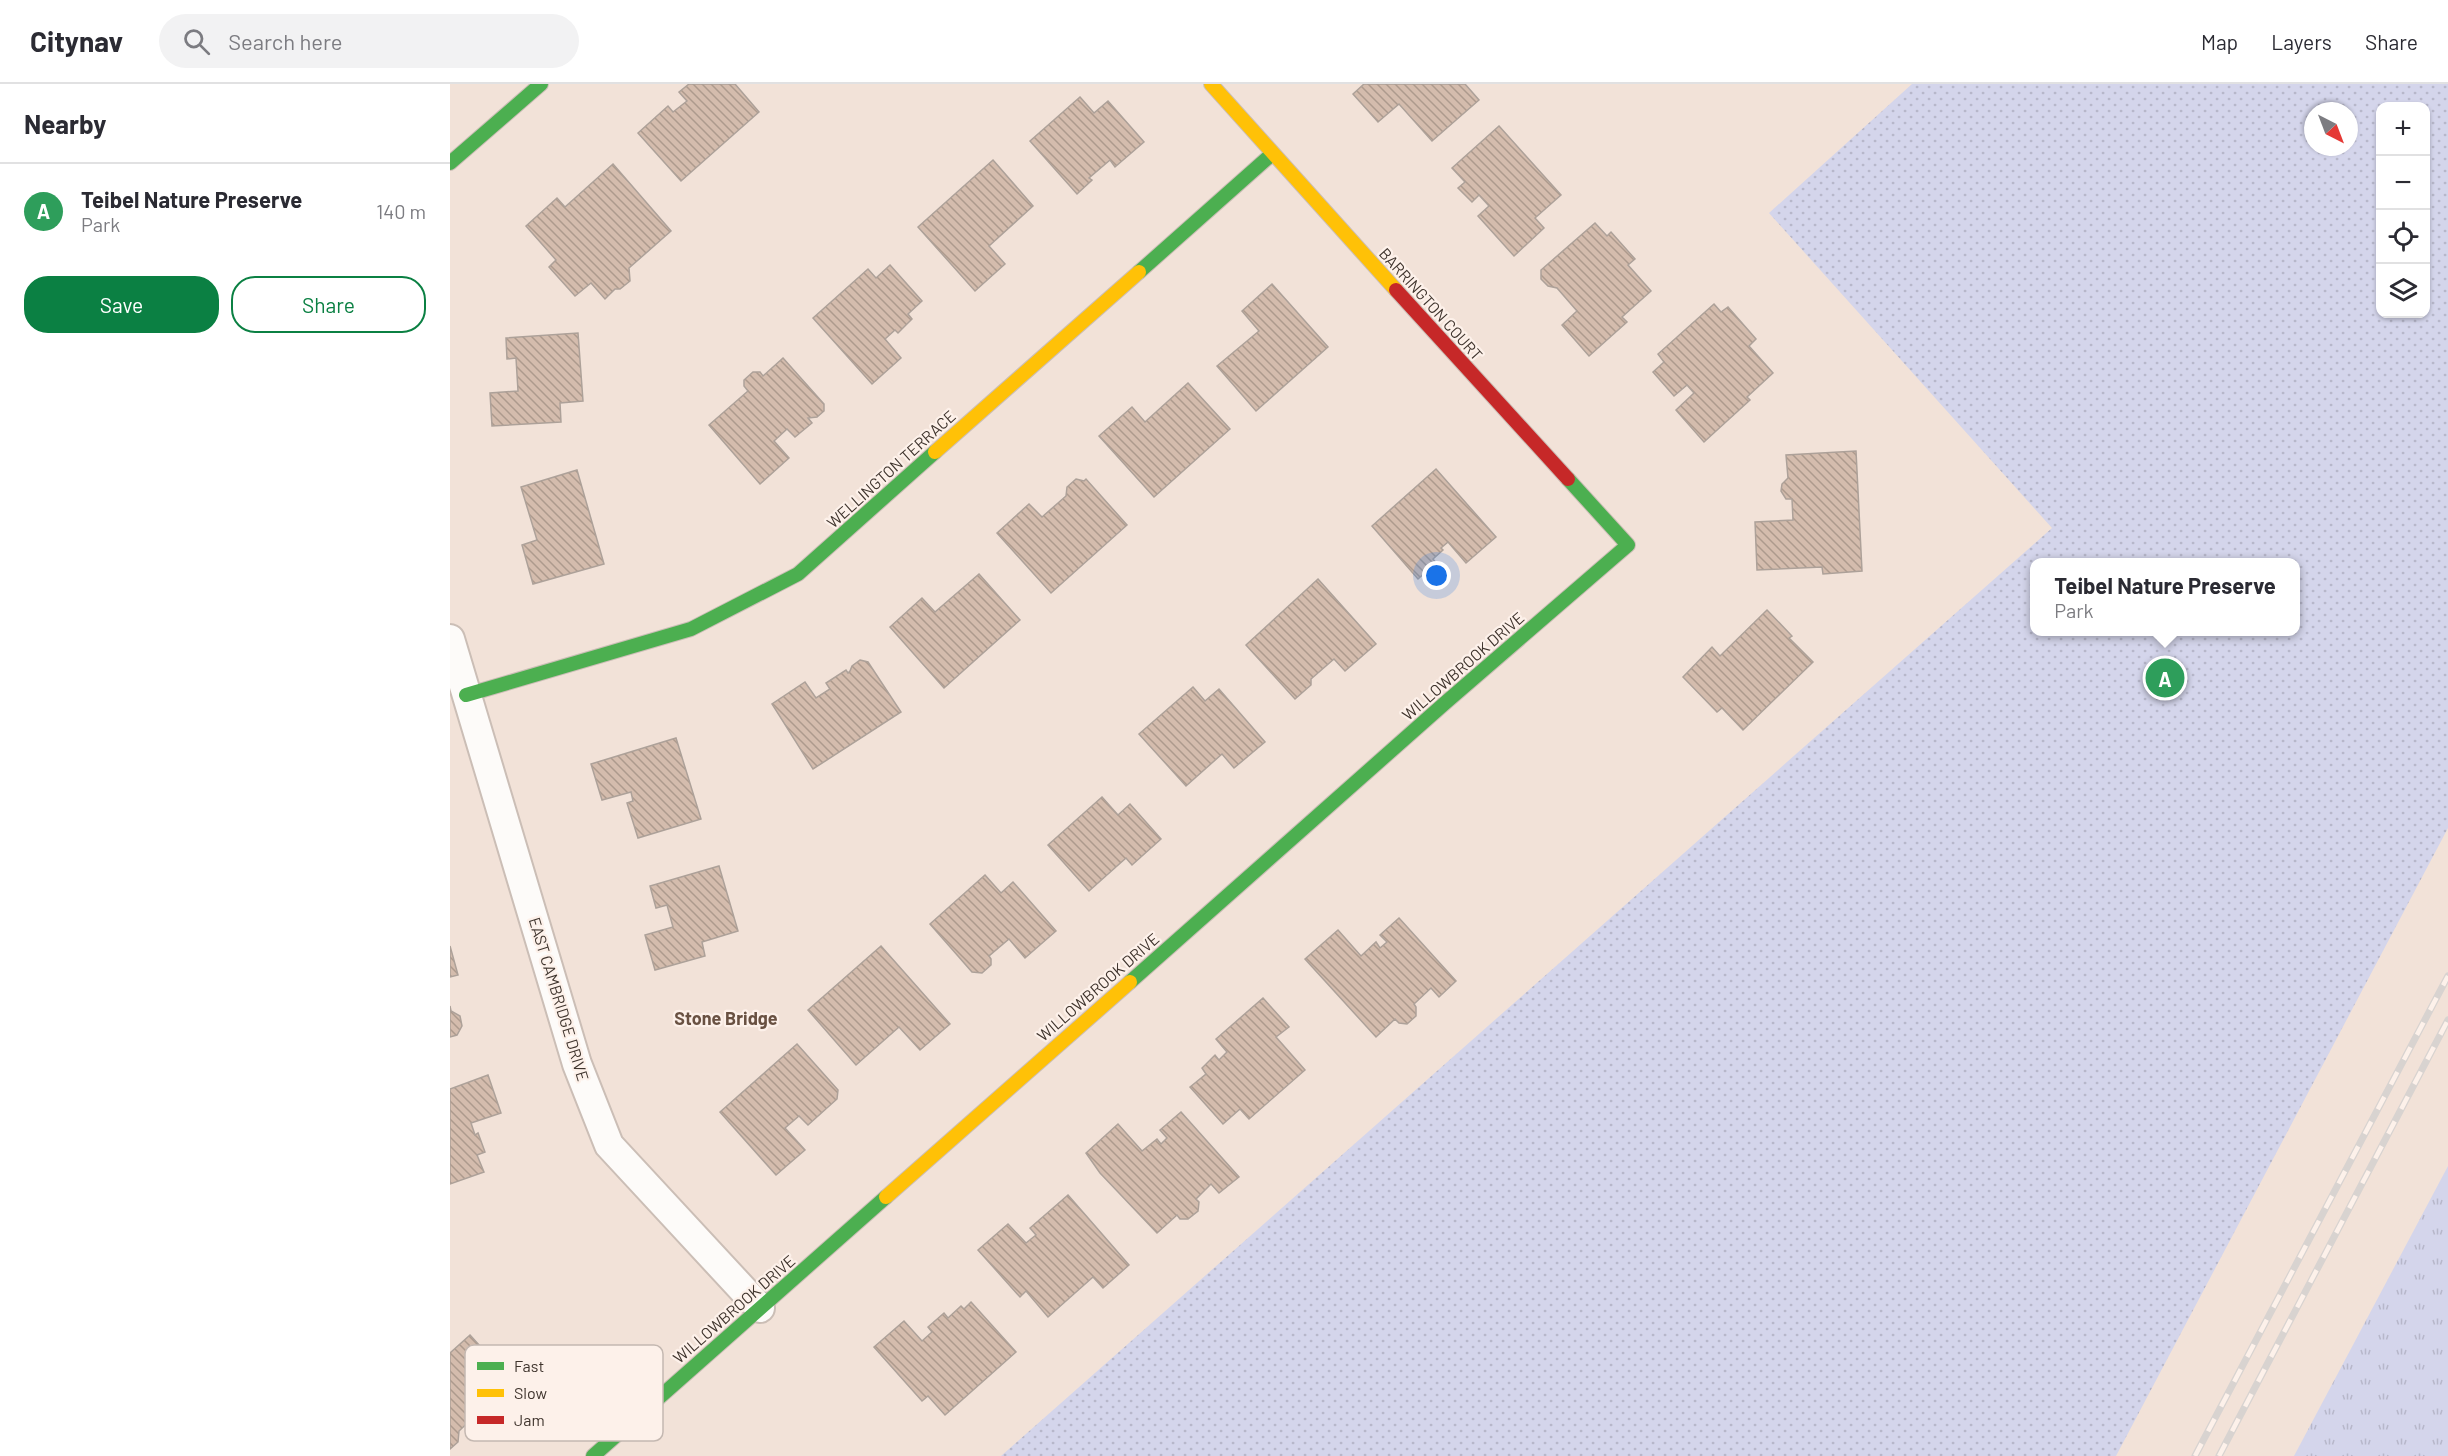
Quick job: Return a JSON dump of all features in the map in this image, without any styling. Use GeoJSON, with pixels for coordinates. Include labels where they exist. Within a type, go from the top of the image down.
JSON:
{"type":"FeatureCollection","features":[{"type":"Feature","properties":{"kind":"street"},"geometry":{"type":"LineString","coordinates":[[450,163],[541,84]]}},
{"type":"Feature","properties":{"kind":"street","name":"BARRINGTON COURT"},"geometry":{"type":"LineString","coordinates":[[1211,84],[1628,545]]}},
{"type":"Feature","properties":{"kind":"street","name":"WELLINGTON TERRACE"},"geometry":{"type":"LineString","coordinates":[[466,695],[692,629],[798,574],[1272,154]]}},
{"type":"Feature","properties":{"kind":"street","name":"WILLOWBROOK DRIVE"},"geometry":{"type":"LineString","coordinates":[[663,1393],[1445,703],[1628,545]]}},
{"type":"Feature","properties":{"kind":"street","name":"EAST CAMBRIDGE DRIVE"},"geometry":{"type":"LineString","coordinates":[[450,639],[577,1064],[609,1144],[760,1308]]}},
{"type":"Feature","properties":{"kind":"street","name":"WILLOWBROOK DRIVE"},"geometry":{"type":"LineString","coordinates":[[592,1456],[609,1441]]}},
{"type":"Feature","properties":{"kind":"green space"},"geometry":{"type":"Polygon","coordinates":[[[1912,84],[2448,84],[2448,828],[2116,1456],[1001,1456],[2052,528],[1769,213],[1912,84]]]}},
{"type":"Feature","properties":{"kind":"green space"},"geometry":{"type":"Polygon","coordinates":[[[2448,1166],[2448,1456],[2294,1456],[2448,1166]]]}},
{"type":"Feature","properties":{"kind":"building"},"geometry":{"type":"Polygon","coordinates":[[[689,84],[735,84],[759,112],[681,181],[638,133],[668,106],[673,112],[687,101],[679,92],[689,84]]]}},
{"type":"Feature","properties":{"kind":"building"},"geometry":{"type":"Polygon","coordinates":[[[1364,84],[1465,84],[1479,100],[1432,141],[1399,104],[1378,122],[1353,94],[1364,84]]]}},
{"type":"Feature","properties":{"kind":"building"},"geometry":{"type":"Polygon","coordinates":[[[1080,97],[1094,113],[1108,101],[1144,142],[1115,167],[1110,160],[1089,178],[1092,180],[1077,194],[1030,141],[1080,97]]]}},
{"type":"Feature","properties":{"kind":"building"},"geometry":{"type":"Polygon","coordinates":[[[1499,126],[1561,195],[1535,218],[1544,228],[1514,256],[1478,216],[1489,206],[1479,195],[1472,202],[1458,188],[1465,182],[1452,168],[1499,126]]]}},
{"type":"Feature","properties":{"kind":"building"},"geometry":{"type":"Polygon","coordinates":[[[993,160],[1033,206],[989,246],[1005,264],[975,291],[918,227],[993,160]]]}},
{"type":"Feature","properties":{"kind":"building"},"geometry":{"type":"Polygon","coordinates":[[[613,164],[671,231],[629,268],[630,281],[620,289],[615,289],[605,299],[591,283],[575,296],[549,267],[556,260],[526,226],[557,198],[565,207],[613,164]]]}},
{"type":"Feature","properties":{"kind":"building"},"geometry":{"type":"Polygon","coordinates":[[[1595,223],[1607,236],[1611,232],[1635,259],[1628,265],[1651,291],[1622,317],[1627,322],[1589,356],[1562,325],[1577,311],[1557,288],[1548,286],[1541,279],[1541,270],[1595,223]]]}},
{"type":"Feature","properties":{"kind":"building"},"geometry":{"type":"Polygon","coordinates":[[[890,265],[922,301],[908,314],[912,319],[898,333],[895,330],[885,339],[901,358],[872,384],[813,318],[868,269],[876,278],[890,265]]]}},
{"type":"Feature","properties":{"kind":"building"},"geometry":{"type":"Polygon","coordinates":[[[1272,284],[1328,347],[1256,411],[1217,366],[1259,331],[1242,311],[1272,284]]]}},
{"type":"Feature","properties":{"kind":"building"},"geometry":{"type":"Polygon","coordinates":[[[1714,304],[1721,312],[1728,307],[1756,339],[1749,346],[1773,373],[1747,397],[1750,400],[1704,442],[1676,410],[1694,393],[1687,385],[1674,396],[1653,372],[1664,362],[1658,354],[1714,304]]]}},
{"type":"Feature","properties":{"kind":"building"},"geometry":{"type":"Polygon","coordinates":[[[578,333],[583,401],[560,403],[561,422],[492,426],[490,393],[518,391],[516,358],[507,359],[506,338],[578,333]]]}},
{"type":"Feature","properties":{"kind":"building"},"geometry":{"type":"Polygon","coordinates":[[[783,358],[824,404],[824,411],[817,417],[808,418],[812,423],[795,437],[787,429],[774,441],[789,458],[760,484],[709,425],[748,391],[744,386],[744,380],[753,372],[760,372],[763,376],[783,358]]]}},
{"type":"Feature","properties":{"kind":"building"},"geometry":{"type":"Polygon","coordinates":[[[1188,383],[1230,429],[1154,497],[1099,436],[1132,407],[1145,422],[1188,383]]]}},
{"type":"Feature","properties":{"kind":"building"},"geometry":{"type":"Polygon","coordinates":[[[1856,451],[1862,571],[1823,574],[1822,567],[1757,570],[1755,522],[1793,520],[1792,499],[1786,499],[1781,491],[1782,484],[1788,478],[1786,455],[1856,451]]]}},
{"type":"Feature","properties":{"kind":"building"},"geometry":{"type":"Polygon","coordinates":[[[1436,469],[1496,537],[1466,563],[1448,542],[1433,559],[1436,563],[1418,579],[1372,526],[1436,469]]]}},
{"type":"Feature","properties":{"kind":"building"},"geometry":{"type":"Polygon","coordinates":[[[577,470],[604,564],[533,584],[522,545],[537,540],[521,487],[577,470]]]}},
{"type":"Feature","properties":{"kind":"building"},"geometry":{"type":"Polygon","coordinates":[[[1076,479],[1084,481],[1086,479],[1127,525],[1051,593],[997,533],[1029,504],[1042,517],[1066,496],[1067,487],[1076,479]]]}},
{"type":"Feature","properties":{"kind":"building"},"geometry":{"type":"Polygon","coordinates":[[[979,574],[1020,620],[944,688],[890,627],[922,598],[935,612],[979,574]]]}},
{"type":"Feature","properties":{"kind":"building"},"geometry":{"type":"Polygon","coordinates":[[[1318,579],[1376,644],[1345,671],[1334,659],[1311,679],[1311,685],[1295,699],[1246,645],[1318,579]]]}},
{"type":"Feature","properties":{"kind":"building"},"geometry":{"type":"Polygon","coordinates":[[[1767,610],[1792,636],[1789,638],[1813,662],[1743,730],[1722,708],[1717,712],[1683,677],[1712,647],[1720,656],[1767,610]]]}},
{"type":"Feature","properties":{"kind":"building"},"geometry":{"type":"Polygon","coordinates":[[[860,660],[868,662],[901,712],[813,769],[772,704],[805,682],[816,698],[830,689],[826,683],[846,670],[848,673],[852,666],[860,660]]]}},
{"type":"Feature","properties":{"kind":"building"},"geometry":{"type":"Polygon","coordinates":[[[1193,687],[1205,701],[1219,689],[1265,742],[1234,768],[1222,754],[1186,786],[1139,734],[1193,687]]]}},
{"type":"Feature","properties":{"kind":"building"},"geometry":{"type":"Polygon","coordinates":[[[676,738],[701,819],[638,838],[627,803],[633,801],[631,792],[602,800],[591,764],[676,738]]]}},
{"type":"Feature","properties":{"kind":"building"},"geometry":{"type":"Polygon","coordinates":[[[1102,797],[1118,815],[1130,804],[1161,839],[1132,865],[1126,858],[1089,891],[1048,845],[1102,797]]]}},
{"type":"Feature","properties":{"kind":"building"},"geometry":{"type":"Polygon","coordinates":[[[719,866],[738,931],[702,942],[705,956],[655,970],[645,935],[673,927],[667,905],[656,908],[650,886],[719,866]]]}},
{"type":"Feature","properties":{"kind":"building"},"geometry":{"type":"Polygon","coordinates":[[[985,875],[1001,893],[1013,882],[1056,931],[1025,958],[1009,939],[989,956],[991,965],[982,973],[972,972],[930,924],[985,875]]]}},
{"type":"Feature","properties":{"kind":"building"},"geometry":{"type":"Polygon","coordinates":[[[1399,918],[1456,981],[1439,997],[1431,988],[1414,1004],[1416,1016],[1407,1024],[1399,1023],[1395,1019],[1376,1037],[1305,959],[1338,930],[1361,956],[1376,942],[1380,948],[1387,942],[1380,935],[1399,918]]]}},
{"type":"Feature","properties":{"kind":"building"},"geometry":{"type":"Polygon","coordinates":[[[450,946],[458,975],[450,977],[450,946]]]}},
{"type":"Feature","properties":{"kind":"building"},"geometry":{"type":"Polygon","coordinates":[[[881,946],[950,1024],[920,1050],[899,1027],[856,1065],[808,1010],[881,946]]]}},
{"type":"Feature","properties":{"kind":"building"},"geometry":{"type":"Polygon","coordinates":[[[1263,998],[1289,1027],[1276,1037],[1305,1070],[1249,1119],[1240,1109],[1223,1124],[1190,1087],[1206,1074],[1202,1068],[1215,1055],[1219,1060],[1227,1052],[1216,1039],[1263,998]]]}},
{"type":"Feature","properties":{"kind":"building"},"geometry":{"type":"Polygon","coordinates":[[[450,1006],[451,1011],[460,1016],[462,1026],[457,1035],[450,1037],[450,1006]]]}},
{"type":"Feature","properties":{"kind":"building"},"geometry":{"type":"Polygon","coordinates":[[[797,1044],[838,1090],[837,1099],[808,1125],[799,1116],[785,1128],[805,1150],[776,1175],[720,1112],[797,1044]]]}},
{"type":"Feature","properties":{"kind":"building"},"geometry":{"type":"Polygon","coordinates":[[[488,1075],[501,1113],[471,1123],[475,1135],[478,1133],[485,1152],[477,1155],[484,1172],[450,1184],[450,1089],[488,1075]]]}},
{"type":"Feature","properties":{"kind":"building"},"geometry":{"type":"Polygon","coordinates":[[[1181,1112],[1239,1177],[1219,1193],[1211,1184],[1196,1199],[1199,1202],[1198,1211],[1188,1219],[1180,1219],[1177,1215],[1157,1233],[1100,1173],[1086,1153],[1118,1124],[1142,1151],[1157,1139],[1161,1144],[1167,1138],[1160,1130],[1181,1112]]]}},
{"type":"Feature","properties":{"kind":"building"},"geometry":{"type":"Polygon","coordinates":[[[1068,1195],[1129,1265],[1103,1288],[1093,1277],[1048,1317],[1026,1291],[1020,1297],[978,1250],[1008,1224],[1026,1243],[1036,1235],[1030,1228],[1068,1195]]]}},
{"type":"Feature","properties":{"kind":"building"},"geometry":{"type":"Polygon","coordinates":[[[971,1302],[1016,1352],[945,1415],[928,1396],[922,1401],[874,1347],[904,1321],[922,1341],[932,1332],[928,1327],[944,1313],[948,1318],[961,1306],[964,1309],[971,1302]]]}},
{"type":"Feature","properties":{"kind":"building"},"geometry":{"type":"Polygon","coordinates":[[[470,1335],[479,1345],[465,1345],[465,1425],[459,1431],[458,1442],[450,1449],[450,1353],[470,1335]]]}},
{"type":"Feature","properties":{"kind":"railway"},"geometry":{"type":"LineString","coordinates":[[2195,1456],[2448,976]]}},
{"type":"Feature","properties":{"kind":"railway"},"geometry":{"type":"LineString","coordinates":[[2219,1456],[2448,1020]]}},
{"type":"Feature","properties":{"kind":"traffic: fast"},"geometry":{"type":"LineString","coordinates":[[450,163],[541,84]]}},
{"type":"Feature","properties":{"kind":"traffic: fast"},"geometry":{"type":"LineString","coordinates":[[1139,272],[1272,154]]}},
{"type":"Feature","properties":{"kind":"traffic: fast"},"geometry":{"type":"LineString","coordinates":[[466,695],[691,629],[798,574],[935,452]]}},
{"type":"Feature","properties":{"kind":"traffic: fast"},"geometry":{"type":"LineString","coordinates":[[1130,982],[1445,703],[1628,545],[1568,479]]}},
{"type":"Feature","properties":{"kind":"traffic: fast"},"geometry":{"type":"LineString","coordinates":[[663,1394],[886,1197]]}},
{"type":"Feature","properties":{"kind":"traffic: fast"},"geometry":{"type":"LineString","coordinates":[[593,1456],[610,1441]]}},
{"type":"Feature","properties":{"kind":"traffic: slow"},"geometry":{"type":"LineString","coordinates":[[1211,84],[1396,290]]}},
{"type":"Feature","properties":{"kind":"traffic: slow"},"geometry":{"type":"LineString","coordinates":[[935,452],[1139,272]]}},
{"type":"Feature","properties":{"kind":"traffic: slow"},"geometry":{"type":"LineString","coordinates":[[886,1197],[1130,982]]}},
{"type":"Feature","properties":{"kind":"traffic: jam"},"geometry":{"type":"LineString","coordinates":[[1396,290],[1568,479]]}},
{"type":"Feature","properties":{"kind":"place","name":"Teibel Nature Preserve"},"geometry":{"type":"Point","coordinates":[2165,678]}},
{"type":"Feature","properties":{"kind":"district","name":"Stone Bridge"},"geometry":{"type":"Point","coordinates":[726,1019]}}]}
